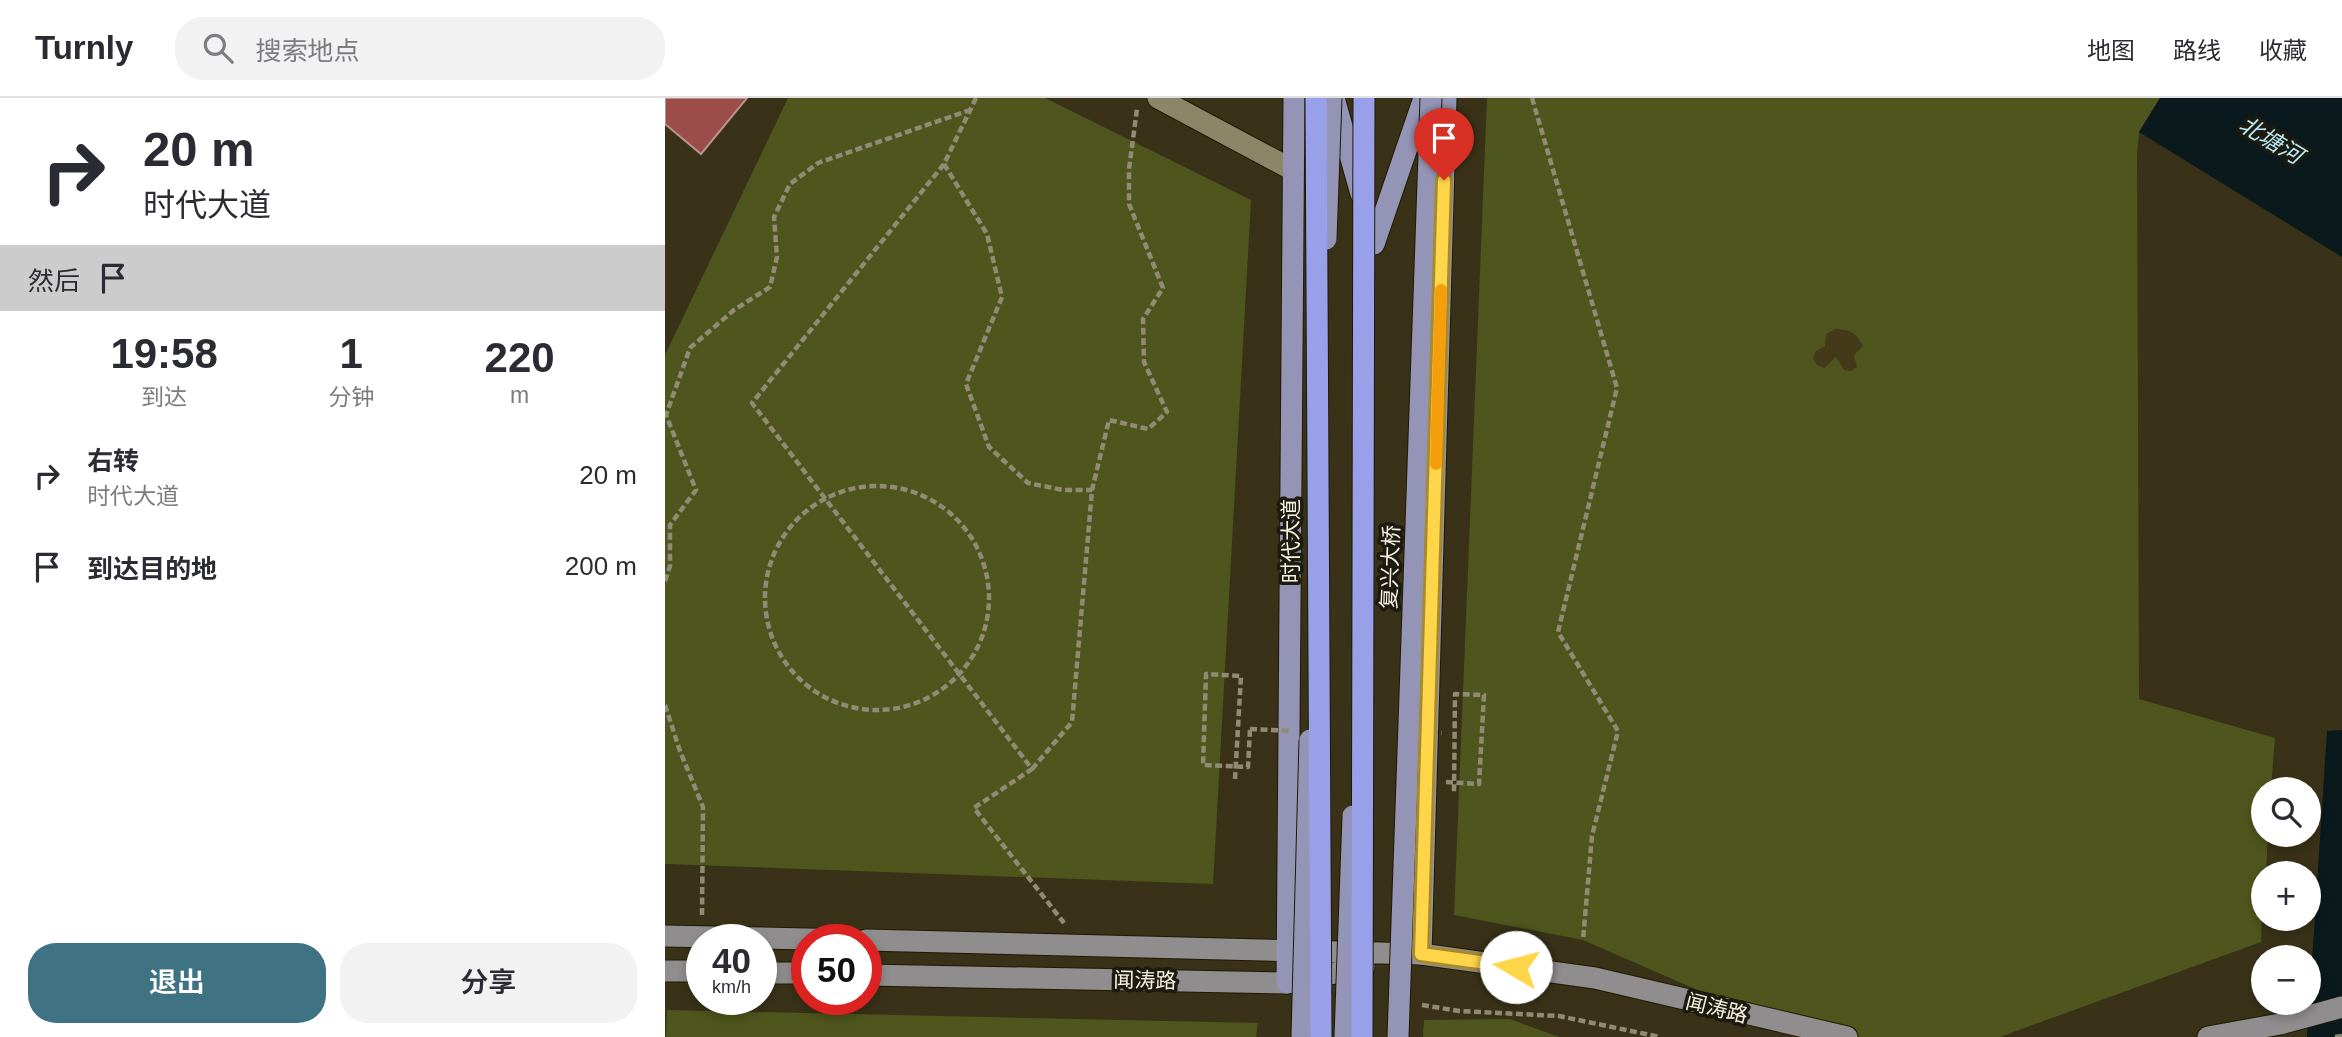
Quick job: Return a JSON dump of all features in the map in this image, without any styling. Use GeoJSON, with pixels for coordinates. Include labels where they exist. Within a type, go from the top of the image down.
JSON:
{"type":"FeatureCollection","features":[{"type":"Feature","properties":{"kind":"highway"},"geometry":{"type":"LineString","coordinates":[[1316,98],[1321,1037]]}},
{"type":"Feature","properties":{"kind":"highway","name":"复兴大桥"},"geometry":{"type":"LineString","coordinates":[[1361,1037],[1364,98]]}},
{"type":"Feature","properties":{"kind":"main road","name":"时代大道"},"geometry":{"type":"LineString","coordinates":[[1287,983],[1294,98]]}},
{"type":"Feature","properties":{"kind":"main road"},"geometry":{"type":"LineString","coordinates":[[1333,98],[1374,244]]}},
{"type":"Feature","properties":{"kind":"main road"},"geometry":{"type":"LineString","coordinates":[[1302,1037],[1333,98]]}},
{"type":"Feature","properties":{"kind":"main road"},"geometry":{"type":"LineString","coordinates":[[1374,244],[1424,98]]}},
{"type":"Feature","properties":{"kind":"main road","name":"复兴大桥"},"geometry":{"type":"LineString","coordinates":[[1398,1037],[1431,98]]}},
{"type":"Feature","properties":{"kind":"main road"},"geometry":{"type":"LineString","coordinates":[[1421,954],[1446,98]]}},
{"type":"Feature","properties":{"kind":"main road","name":"复兴大桥"},"geometry":{"type":"LineString","coordinates":[[1345,1037],[1374,244]]}},
{"type":"Feature","properties":{"kind":"main road"},"geometry":{"type":"LineString","coordinates":[[665,936],[686,936]]}},
{"type":"Feature","properties":{"kind":"main road","name":"闻涛路"},"geometry":{"type":"LineString","coordinates":[[882,940],[1421,954],[1595,978],[1847,1037]]}},
{"type":"Feature","properties":{"kind":"main road","name":"闻涛路"},"geometry":{"type":"LineString","coordinates":[[882,975],[1287,983],[1421,954]]}},
{"type":"Feature","properties":{"kind":"main road"},"geometry":{"type":"LineString","coordinates":[[665,971],[686,971]]}},
{"type":"Feature","properties":{"kind":"main road"},"geometry":{"type":"LineString","coordinates":[[2208,1037],[2280,1024],[2342,1007]]}},
{"type":"Feature","properties":{"kind":"street"},"geometry":{"type":"LineString","coordinates":[[1158,98],[1293,170]]}},
{"type":"Feature","properties":{"kind":"path"},"geometry":{"type":"LineString","coordinates":[[976,98],[944,164],[751,403],[1032,769]]}},
{"type":"Feature","properties":{"kind":"path"},"geometry":{"type":"LineString","coordinates":[[1081,945],[974,808],[1032,769],[1072,722],[1092,490],[1109,420],[1148,429],[1167,412],[1144,362],[1143,319],[1163,288],[1129,204],[1129,169],[1138,98]]}},
{"type":"Feature","properties":{"kind":"path"},"geometry":{"type":"LineString","coordinates":[[1532,98],[1617,388],[1558,632],[1618,731],[1592,836],[1583,940]]}},
{"type":"Feature","properties":{"kind":"path"},"geometry":{"type":"LineString","coordinates":[[665,581],[670,566],[670,525],[696,490],[666,415],[690,348],[734,310],[770,287],[776,257],[774,217],[790,184],[818,163],[971,110]]}},
{"type":"Feature","properties":{"kind":"path"},"geometry":{"type":"LineString","coordinates":[[944,164],[987,234],[1002,297],[966,384],[989,447],[1028,483],[1063,490],[1092,490]]}},
{"type":"Feature","properties":{"kind":"path"},"geometry":{"type":"LineString","coordinates":[[891,486],[914,493],[925,497],[954,517],[976,544],[988,577],[989,612],[979,646],[960,675],[929,699],[891,710],[852,708],[816,694],[787,667],[769,633],[764,594],[766,581],[772,556],[792,523],[823,499],[856,487],[891,486]]}},
{"type":"Feature","properties":{"kind":"path"},"geometry":{"type":"LineString","coordinates":[[1235,779],[1236,766],[1238,715],[1241,676],[1206,674],[1203,765],[1214,765],[1225,766],[1236,766],[1248,767],[1250,729],[1310,732]]}},
{"type":"Feature","properties":{"kind":"path"},"geometry":{"type":"LineString","coordinates":[[1439,782],[1452,782],[1466,783],[1479,784],[1484,695],[1455,694],[1454,757],[1454,769],[1454,782],[1454,794]]}},
{"type":"Feature","properties":{"kind":"path"},"geometry":{"type":"LineString","coordinates":[[665,705],[703,807],[702,924]]}},
{"type":"Feature","properties":{"kind":"path"},"geometry":{"type":"LineString","coordinates":[[1419,1004],[1459,1010],[1559,1016],[1660,1037]]}},
{"type":"Feature","properties":{"kind":"path"},"geometry":{"type":"LineString","coordinates":[[2336,1037],[2342,1035]]}},
{"type":"Feature","properties":{"kind":"green space"},"geometry":{"type":"Polygon","coordinates":[[[788,98],[1045,98],[1251,200],[1213,884],[665,864],[665,355],[788,98]]]}},
{"type":"Feature","properties":{"kind":"green space"},"geometry":{"type":"Polygon","coordinates":[[[1487,98],[2160,98],[2139,132],[2137,155],[2139,699],[2275,738],[2272,777],[2251,777],[2251,847],[2267,847],[2267,861],[2251,861],[2251,931],[2261,931],[2261,942],[2000,1037],[1805,1037],[1583,940],[1454,915],[1487,98]]]}},
{"type":"Feature","properties":{"kind":"green space"},"geometry":{"type":"Polygon","coordinates":[[[667,1010],[686,1010],[686,1015],[777,1015],[777,1012],[791,1013],[791,1015],[1258,1023],[1256,1037],[666,1037],[667,1010]]]}},
{"type":"Feature","properties":{"kind":"green space"},"geometry":{"type":"Polygon","coordinates":[[[1510,1019],[1559,1037],[1423,1037],[1424,1020],[1510,1019]]]}},
{"type":"Feature","properties":{"kind":"sand"},"geometry":{"type":"Polygon","coordinates":[[[1835,329],[1852,333],[1863,346],[1854,355],[1857,367],[1852,371],[1844,370],[1836,357],[1824,368],[1817,365],[1813,358],[1815,352],[1825,346],[1826,334],[1835,329]]]}},
{"type":"Feature","properties":{"kind":"water","name":"北塘河"},"geometry":{"type":"Polygon","coordinates":[[[2160,98],[2342,98],[2342,257],[2139,132],[2160,98]]]}},
{"type":"Feature","properties":{"kind":"water"},"geometry":{"type":"Polygon","coordinates":[[[2342,730],[2342,1037],[2307,1037],[2308,1015],[2321,1015],[2321,945],[2313,945],[2314,931],[2321,931],[2321,861],[2319,861],[2327,731],[2342,730]]]}},
{"type":"Feature","properties":{"kind":"building"},"geometry":{"type":"Polygon","coordinates":[[[665,98],[747,98],[701,154],[665,124],[665,98]]]}},
{"type":"Feature","properties":{"kind":"slow traffic"},"geometry":{"type":"LineString","coordinates":[[1436,464],[1441,290]]}},
{"type":"Feature","properties":{"kind":"route"},"geometry":{"type":"LineString","coordinates":[[1444,180],[1421,954],[1516,967]]}}]}
